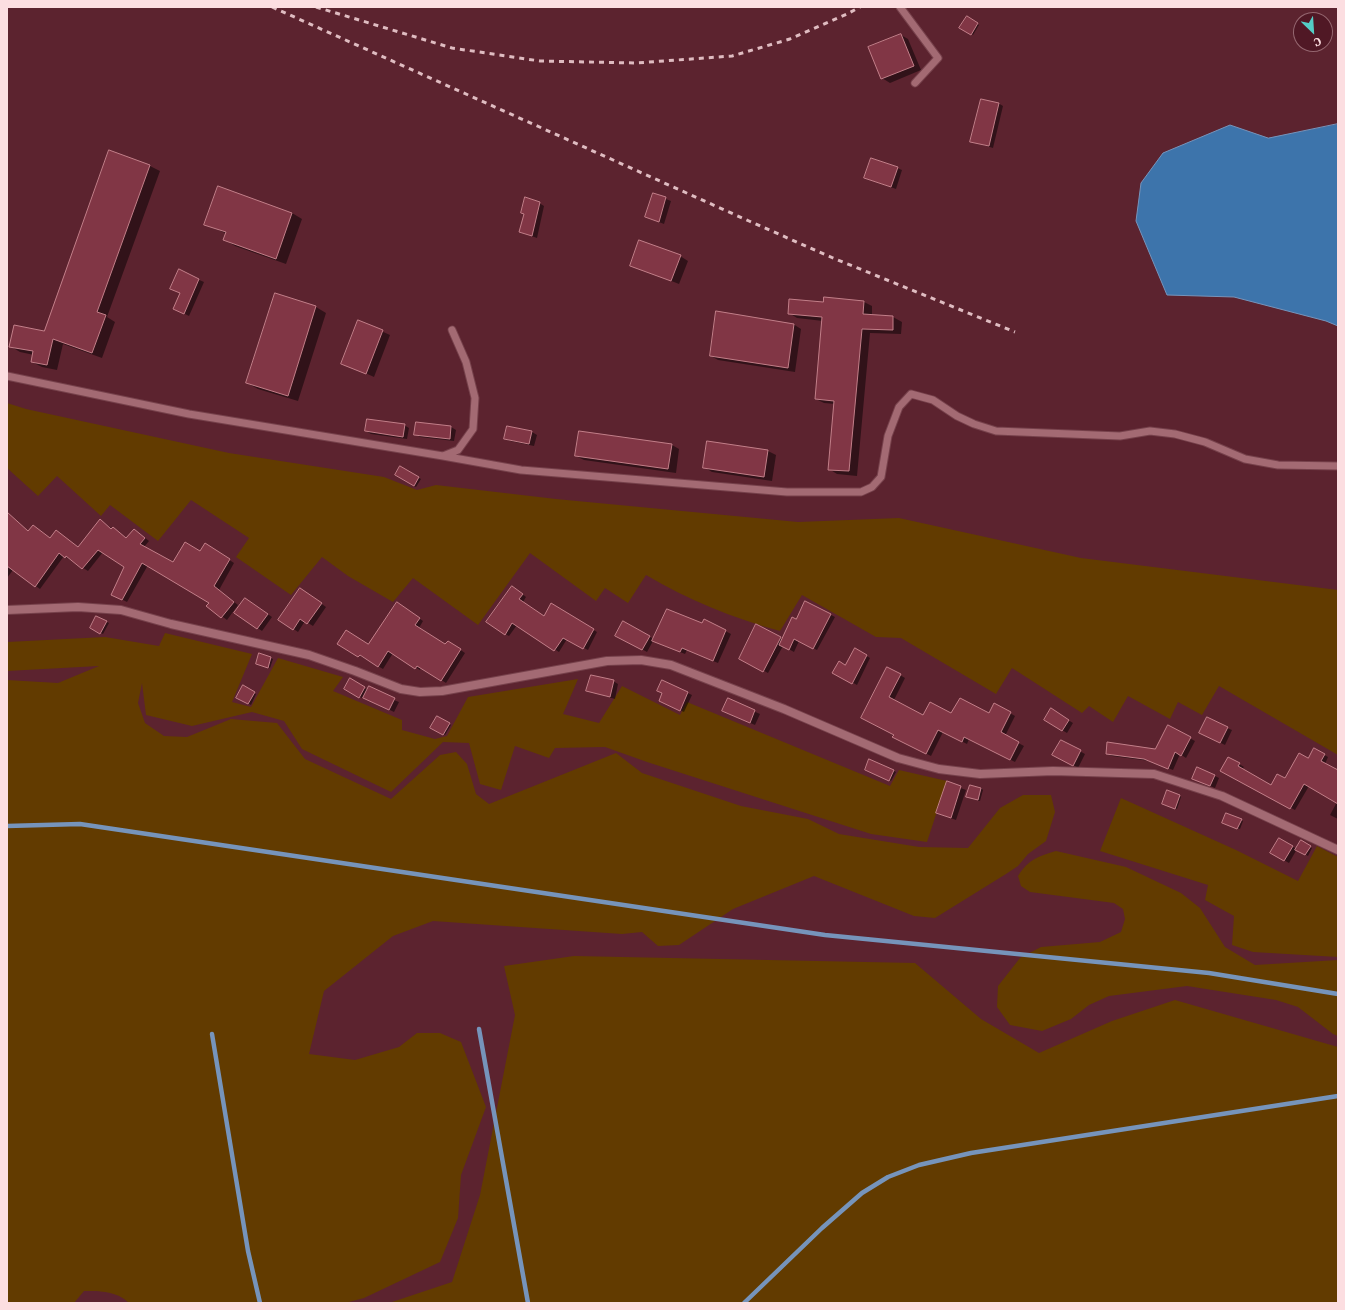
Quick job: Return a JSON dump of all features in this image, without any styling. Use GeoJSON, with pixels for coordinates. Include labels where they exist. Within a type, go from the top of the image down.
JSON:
{"type":"FeatureCollection","features":[{"type":"Feature","properties":{"kind":"street"},"geometry":{"type":"LineString","coordinates":[[7,610],[78,606],[121,610],[178,625],[309,655],[401,689],[420,692],[442,691],[607,661],[641,660],[671,664],[784,709],[898,758],[939,769],[980,774],[1053,770],[1154,774],[1222,796],[1338,850]]}},
{"type":"Feature","properties":{"kind":"lane"},"geometry":{"type":"LineString","coordinates":[[900,7],[938,58],[915,83]]}},
{"type":"Feature","properties":{"kind":"lane"},"geometry":{"type":"LineString","coordinates":[[443,456],[458,450],[473,429],[475,398],[466,362],[452,330]]}},
{"type":"Feature","properties":{"kind":"lane"},"geometry":{"type":"LineString","coordinates":[[7,376],[189,414],[536,471],[787,492],[861,492],[872,487],[881,477],[888,436],[898,407],[911,394],[933,400],[957,416],[974,424],[996,431],[1120,436],[1150,431],[1162,432],[1205,442],[1245,459],[1271,464],[1338,466]]}},
{"type":"Feature","properties":{"kind":"shaded area"},"geometry":{"type":"Polygon","coordinates":[[[7,403],[26,409],[229,453],[384,477],[417,490],[436,485],[556,499],[798,522],[899,518],[1081,558],[1338,590],[1338,755],[1219,686],[1202,715],[1178,702],[1170,719],[1128,696],[1113,722],[1089,706],[1082,713],[1012,668],[996,694],[901,638],[876,637],[802,595],[780,631],[711,608],[646,575],[628,603],[605,588],[596,601],[530,553],[478,625],[413,578],[393,602],[348,576],[322,557],[291,595],[236,557],[249,538],[191,500],[158,541],[110,505],[101,516],[57,476],[38,496],[7,468],[7,403]]]}},
{"type":"Feature","properties":{"kind":"shaded area"},"geometry":{"type":"Polygon","coordinates":[[[165,633],[252,654],[232,702],[251,707],[278,658],[343,677],[333,691],[402,720],[402,730],[435,739],[447,736],[468,697],[578,679],[563,714],[599,723],[622,686],[680,715],[687,702],[890,786],[899,770],[947,781],[927,842],[871,834],[647,762],[605,747],[555,748],[549,758],[515,746],[501,790],[480,784],[469,743],[443,742],[391,792],[302,749],[284,721],[252,712],[192,726],[146,715],[142,683],[138,703],[145,723],[164,736],[187,737],[231,719],[277,723],[305,759],[391,799],[440,755],[456,752],[467,764],[476,794],[489,804],[616,753],[642,773],[741,806],[808,819],[839,834],[919,847],[968,848],[1000,808],[1023,795],[1051,795],[1055,812],[1046,841],[1028,854],[1018,866],[935,918],[914,916],[814,876],[733,909],[679,945],[658,946],[642,932],[622,934],[433,921],[393,936],[324,991],[309,1054],[355,1060],[399,1047],[417,1033],[440,1033],[461,1042],[486,1107],[461,1175],[458,1218],[440,1262],[364,1298],[345,1303],[129,1303],[114,1294],[84,1291],[74,1303],[7,1303],[7,680],[58,683],[99,666],[7,671],[7,642],[105,637],[159,646],[165,633]]]}},
{"type":"Feature","properties":{"kind":"shaded area"},"geometry":{"type":"Polygon","coordinates":[[[1121,798],[1236,850],[1298,881],[1317,846],[1338,857],[1338,957],[1253,952],[1232,945],[1234,916],[1205,900],[1208,885],[1100,851],[1121,798]]]}},
{"type":"Feature","properties":{"kind":"shaded area"},"geometry":{"type":"Polygon","coordinates":[[[1056,851],[1126,867],[1181,893],[1200,908],[1225,947],[1255,965],[1338,960],[1338,1036],[1333,1034],[1298,1007],[1276,1000],[1187,986],[1109,996],[1089,1005],[1071,1019],[1042,1031],[1010,1025],[997,1007],[998,986],[1020,958],[1041,947],[1100,942],[1121,932],[1125,919],[1123,909],[1114,903],[1030,892],[1021,886],[1018,876],[1030,862],[1034,859],[1056,851]]]}},
{"type":"Feature","properties":{"kind":"shaded area"},"geometry":{"type":"Polygon","coordinates":[[[574,956],[915,963],[981,1019],[1039,1053],[1112,1021],[1175,1000],[1338,1047],[1338,1303],[389,1303],[452,1282],[480,1195],[515,1015],[504,966],[574,956]]]}},
{"type":"Feature","properties":{"kind":"water"},"geometry":{"type":"Polygon","coordinates":[[[1338,124],[1338,326],[1326,321],[1234,297],[1167,295],[1136,221],[1141,183],[1163,153],[1230,125],[1268,138],[1338,124]]]}},
{"type":"Feature","properties":{"kind":"building"},"geometry":{"type":"Polygon","coordinates":[[[967,16],[978,23],[971,35],[959,28],[967,16]]]}},
{"type":"Feature","properties":{"kind":"building"},"geometry":{"type":"Polygon","coordinates":[[[901,34],[914,66],[881,79],[868,47],[901,34]]]}},
{"type":"Feature","properties":{"kind":"building"},"geometry":{"type":"Polygon","coordinates":[[[981,99],[999,103],[989,146],[970,142],[981,99]]]}},
{"type":"Feature","properties":{"kind":"building"},"geometry":{"type":"Polygon","coordinates":[[[109,150],[150,165],[97,312],[106,315],[92,353],[53,339],[47,365],[31,362],[33,351],[9,347],[14,325],[44,331],[109,150]]]}},
{"type":"Feature","properties":{"kind":"building"},"geometry":{"type":"Polygon","coordinates":[[[871,158],[898,167],[891,187],[864,178],[871,158]]]}},
{"type":"Feature","properties":{"kind":"building"},"geometry":{"type":"Polygon","coordinates":[[[218,186],[292,213],[276,259],[223,240],[226,232],[204,225],[218,186]]]}},
{"type":"Feature","properties":{"kind":"building"},"geometry":{"type":"Polygon","coordinates":[[[653,193],[666,197],[659,222],[645,217],[653,193]]]}},
{"type":"Feature","properties":{"kind":"building"},"geometry":{"type":"Polygon","coordinates":[[[525,197],[540,202],[532,236],[519,232],[524,214],[521,213],[525,197]]]}},
{"type":"Feature","properties":{"kind":"building"},"geometry":{"type":"Polygon","coordinates":[[[639,240],[681,255],[671,281],[630,266],[639,240]]]}},
{"type":"Feature","properties":{"kind":"building"},"geometry":{"type":"Polygon","coordinates":[[[179,269],[199,279],[184,314],[173,309],[180,293],[170,289],[179,269]]]}},
{"type":"Feature","properties":{"kind":"building"},"geometry":{"type":"Polygon","coordinates":[[[275,293],[316,306],[288,396],[246,383],[275,293]]]}},
{"type":"Feature","properties":{"kind":"building"},"geometry":{"type":"Polygon","coordinates":[[[824,297],[864,301],[863,314],[893,316],[893,330],[862,329],[849,471],[828,470],[834,401],[815,399],[822,317],[788,314],[789,299],[823,302],[824,297]]]}},
{"type":"Feature","properties":{"kind":"building"},"geometry":{"type":"Polygon","coordinates":[[[716,311],[794,324],[788,368],[710,356],[716,311]]]}},
{"type":"Feature","properties":{"kind":"building"},"geometry":{"type":"Polygon","coordinates":[[[358,320],[383,330],[366,374],[341,364],[358,320]]]}},
{"type":"Feature","properties":{"kind":"building"},"geometry":{"type":"Polygon","coordinates":[[[367,419],[405,424],[403,437],[365,431],[367,419]]]}},
{"type":"Feature","properties":{"kind":"building"},"geometry":{"type":"Polygon","coordinates":[[[416,422],[451,426],[450,439],[414,435],[416,422]]]}},
{"type":"Feature","properties":{"kind":"building"},"geometry":{"type":"Polygon","coordinates":[[[507,426],[532,431],[529,444],[504,439],[507,426]]]}},
{"type":"Feature","properties":{"kind":"building"},"geometry":{"type":"Polygon","coordinates":[[[579,431],[672,444],[668,469],[575,456],[579,431]]]}},
{"type":"Feature","properties":{"kind":"building"},"geometry":{"type":"Polygon","coordinates":[[[707,441],[768,450],[764,477],[703,468],[707,441]]]}},
{"type":"Feature","properties":{"kind":"building"},"geometry":{"type":"Polygon","coordinates":[[[400,466],[419,477],[414,486],[395,475],[400,466]]]}},
{"type":"Feature","properties":{"kind":"building"},"geometry":{"type":"Polygon","coordinates":[[[7,512],[28,531],[33,525],[50,538],[56,530],[78,547],[100,519],[111,529],[113,527],[126,538],[134,529],[145,538],[140,544],[173,562],[185,542],[200,551],[205,543],[230,559],[214,586],[234,602],[221,618],[206,606],[209,603],[142,563],[122,600],[111,595],[124,567],[98,550],[82,569],[66,556],[65,558],[59,553],[35,587],[7,566],[7,512]]]}},
{"type":"Feature","properties":{"kind":"building"},"geometry":{"type":"Polygon","coordinates":[[[512,586],[523,594],[519,599],[544,616],[551,603],[594,629],[583,649],[563,638],[554,651],[512,623],[505,635],[486,622],[512,586]]]}},
{"type":"Feature","properties":{"kind":"building"},"geometry":{"type":"Polygon","coordinates":[[[300,588],[322,603],[307,624],[300,619],[293,630],[278,620],[300,588]]]}},
{"type":"Feature","properties":{"kind":"building"},"geometry":{"type":"Polygon","coordinates":[[[245,598],[268,614],[257,629],[234,613],[245,598]]]}},
{"type":"Feature","properties":{"kind":"building"},"geometry":{"type":"Polygon","coordinates":[[[805,601],[831,614],[813,649],[794,639],[789,650],[779,645],[792,617],[796,619],[805,601]]]}},
{"type":"Feature","properties":{"kind":"building"},"geometry":{"type":"Polygon","coordinates":[[[397,602],[420,618],[415,625],[445,644],[448,641],[461,649],[441,681],[417,666],[415,669],[388,651],[378,667],[360,655],[358,657],[337,644],[346,630],[368,644],[397,602]]]}},
{"type":"Feature","properties":{"kind":"building"},"geometry":{"type":"Polygon","coordinates":[[[667,609],[702,623],[704,619],[726,630],[713,661],[682,648],[680,652],[652,641],[667,609]]]}},
{"type":"Feature","properties":{"kind":"building"},"geometry":{"type":"Polygon","coordinates":[[[96,616],[107,621],[100,634],[90,628],[96,616]]]}},
{"type":"Feature","properties":{"kind":"building"},"geometry":{"type":"Polygon","coordinates":[[[623,621],[650,636],[642,650],[615,636],[623,621]]]}},
{"type":"Feature","properties":{"kind":"building"},"geometry":{"type":"Polygon","coordinates":[[[756,624],[781,637],[763,672],[739,659],[756,624]]]}},
{"type":"Feature","properties":{"kind":"building"},"geometry":{"type":"Polygon","coordinates":[[[855,648],[867,655],[852,684],[832,673],[839,661],[845,665],[855,648]]]}},
{"type":"Feature","properties":{"kind":"building"},"geometry":{"type":"Polygon","coordinates":[[[259,653],[271,657],[268,668],[256,664],[259,653]]]}},
{"type":"Feature","properties":{"kind":"building"},"geometry":{"type":"Polygon","coordinates":[[[887,667],[901,674],[889,697],[923,715],[930,702],[951,713],[960,698],[989,713],[994,703],[1011,712],[1001,732],[1019,742],[1010,760],[964,737],[962,742],[938,730],[926,754],[892,737],[894,735],[861,718],[887,667]]]}},
{"type":"Feature","properties":{"kind":"building"},"geometry":{"type":"Polygon","coordinates":[[[591,675],[614,680],[610,697],[586,691],[591,675]]]}},
{"type":"Feature","properties":{"kind":"building"},"geometry":{"type":"Polygon","coordinates":[[[350,678],[365,687],[359,698],[344,689],[350,678]]]}},
{"type":"Feature","properties":{"kind":"building"},"geometry":{"type":"Polygon","coordinates":[[[662,680],[688,692],[680,711],[659,701],[662,693],[657,691],[662,680]]]}},
{"type":"Feature","properties":{"kind":"building"},"geometry":{"type":"Polygon","coordinates":[[[243,685],[255,692],[248,704],[236,698],[243,685]]]}},
{"type":"Feature","properties":{"kind":"building"},"geometry":{"type":"Polygon","coordinates":[[[369,686],[395,698],[389,710],[363,698],[369,686]]]}},
{"type":"Feature","properties":{"kind":"building"},"geometry":{"type":"Polygon","coordinates":[[[728,698],[755,710],[750,723],[722,711],[728,698]]]}},
{"type":"Feature","properties":{"kind":"building"},"geometry":{"type":"Polygon","coordinates":[[[1051,708],[1069,720],[1062,731],[1044,720],[1051,708]]]}},
{"type":"Feature","properties":{"kind":"building"},"geometry":{"type":"Polygon","coordinates":[[[437,716],[450,723],[443,735],[430,728],[437,716]]]}},
{"type":"Feature","properties":{"kind":"building"},"geometry":{"type":"Polygon","coordinates":[[[1207,717],[1228,727],[1220,743],[1199,733],[1207,717]]]}},
{"type":"Feature","properties":{"kind":"building"},"geometry":{"type":"Polygon","coordinates":[[[1168,725],[1191,737],[1181,756],[1175,752],[1168,769],[1144,759],[1106,754],[1107,742],[1155,749],[1168,725]]]}},
{"type":"Feature","properties":{"kind":"building"},"geometry":{"type":"Polygon","coordinates":[[[1061,740],[1081,750],[1073,766],[1052,755],[1061,740]]]}},
{"type":"Feature","properties":{"kind":"building"},"geometry":{"type":"Polygon","coordinates":[[[1314,748],[1325,754],[1321,761],[1338,770],[1338,804],[1304,784],[1290,809],[1220,771],[1228,757],[1240,763],[1238,766],[1271,785],[1277,774],[1285,778],[1299,753],[1308,758],[1314,748]]]}},
{"type":"Feature","properties":{"kind":"building"},"geometry":{"type":"Polygon","coordinates":[[[869,759],[894,770],[889,781],[865,770],[869,759]]]}},
{"type":"Feature","properties":{"kind":"building"},"geometry":{"type":"Polygon","coordinates":[[[1197,767],[1215,775],[1210,786],[1192,779],[1197,767]]]}},
{"type":"Feature","properties":{"kind":"building"},"geometry":{"type":"Polygon","coordinates":[[[947,781],[961,786],[951,818],[936,813],[947,781]]]}},
{"type":"Feature","properties":{"kind":"building"},"geometry":{"type":"Polygon","coordinates":[[[970,785],[981,788],[978,800],[966,797],[970,785]]]}},
{"type":"Feature","properties":{"kind":"building"},"geometry":{"type":"Polygon","coordinates":[[[1167,790],[1180,795],[1175,809],[1162,804],[1167,790]]]}},
{"type":"Feature","properties":{"kind":"building"},"geometry":{"type":"Polygon","coordinates":[[[1226,813],[1242,819],[1237,829],[1222,823],[1226,813]]]}},
{"type":"Feature","properties":{"kind":"building"},"geometry":{"type":"Polygon","coordinates":[[[1279,838],[1293,846],[1284,861],[1270,853],[1279,838]]]}},
{"type":"Feature","properties":{"kind":"building"},"geometry":{"type":"Polygon","coordinates":[[[1301,840],[1311,846],[1305,855],[1295,850],[1301,840]]]}},
{"type":"Feature","properties":{"kind":"waterway"},"geometry":{"type":"LineString","coordinates":[[7,826],[80,824],[825,935],[1209,973],[1338,994]]}},
{"type":"Feature","properties":{"kind":"waterway"},"geometry":{"type":"LineString","coordinates":[[479,1029],[528,1303]]}},
{"type":"Feature","properties":{"kind":"waterway"},"geometry":{"type":"LineString","coordinates":[[212,1034],[248,1251],[260,1303]]}},
{"type":"Feature","properties":{"kind":"waterway"},"geometry":{"type":"LineString","coordinates":[[744,1303],[822,1228],[862,1193],[888,1177],[919,1165],[971,1153],[1338,1096]]}},
{"type":"Feature","properties":{"kind":"railway"},"geometry":{"type":"LineString","coordinates":[[272,7],[833,258],[1015,332]]}},
{"type":"Feature","properties":{"kind":"railway"},"geometry":{"type":"LineString","coordinates":[[316,7],[452,48],[540,61],[636,63],[732,56],[790,39],[860,7]]}}]}
